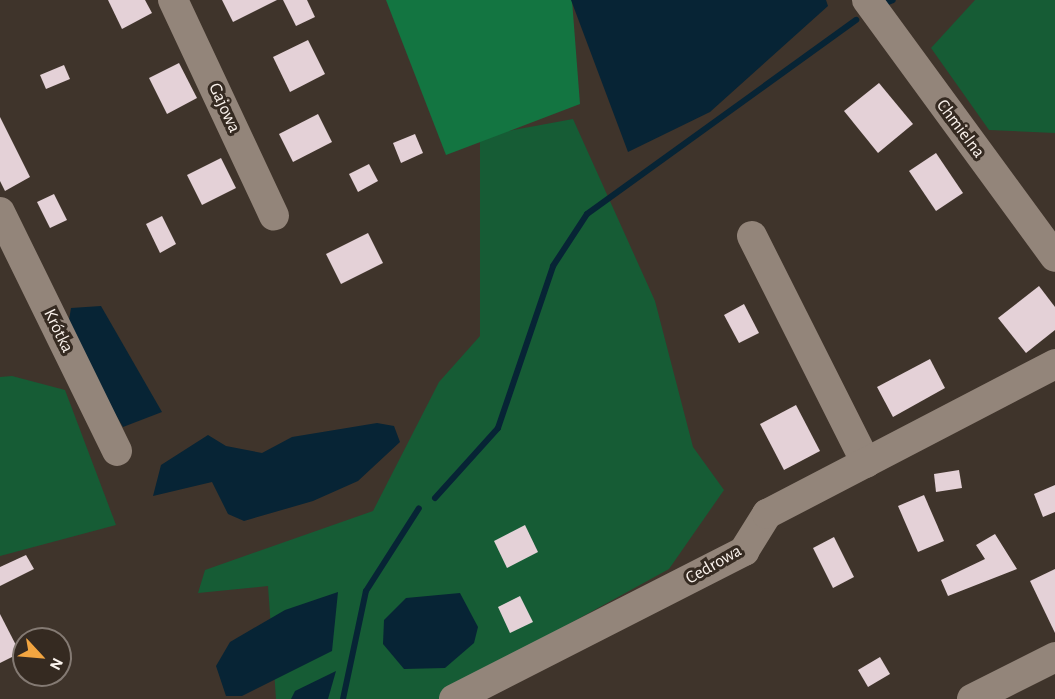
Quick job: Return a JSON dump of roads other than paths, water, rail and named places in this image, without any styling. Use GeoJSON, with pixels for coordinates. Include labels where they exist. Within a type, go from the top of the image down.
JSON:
{"type":"FeatureCollection","features":[{"type":"Feature","properties":{"kind":"street","name":"Gajowa"},"geometry":{"type":"LineString","coordinates":[[173,0],[274,216]]}},
{"type":"Feature","properties":{"kind":"street","name":"Chmielna"},"geometry":{"type":"LineString","coordinates":[[867,0],[1055,257]]}},
{"type":"Feature","properties":{"kind":"street","name":"Krótka"},"geometry":{"type":"LineString","coordinates":[[0,212],[117,451]]}},
{"type":"Feature","properties":{"kind":"street"},"geometry":{"type":"LineString","coordinates":[[752,236],[866,463]]}},
{"type":"Feature","properties":{"kind":"street","name":"Cedrowa"},"geometry":{"type":"LineString","coordinates":[[454,699],[744,551],[767,514],[1055,364]]}},
{"type":"Feature","properties":{"kind":"street"},"geometry":{"type":"LineString","coordinates":[[972,699],[1055,657]]}},
{"type":"Feature","properties":{"kind":"water"},"geometry":{"type":"Polygon","coordinates":[[[571,0],[826,0],[828,6],[710,112],[628,152],[571,0]]]}},
{"type":"Feature","properties":{"kind":"water"},"geometry":{"type":"Polygon","coordinates":[[[101,306],[162,412],[123,427],[67,332],[71,308],[101,306]]]}},
{"type":"Feature","properties":{"kind":"water"},"geometry":{"type":"Polygon","coordinates":[[[377,423],[394,426],[400,442],[358,481],[313,501],[244,521],[228,514],[212,482],[153,496],[161,465],[208,435],[226,446],[262,453],[292,437],[377,423]]]}},
{"type":"Feature","properties":{"kind":"water"},"geometry":{"type":"Polygon","coordinates":[[[338,592],[332,651],[242,696],[226,696],[216,666],[230,642],[285,610],[338,592]]]}},
{"type":"Feature","properties":{"kind":"water"},"geometry":{"type":"Polygon","coordinates":[[[460,593],[478,627],[474,643],[445,668],[404,669],[383,644],[384,620],[406,598],[460,593]]]}},
{"type":"Feature","properties":{"kind":"water"},"geometry":{"type":"Polygon","coordinates":[[[336,671],[328,699],[291,699],[295,691],[336,671]]]}},
{"type":"Feature","properties":{"kind":"waterway"},"geometry":{"type":"LineString","coordinates":[[888,2],[893,0]]}},
{"type":"Feature","properties":{"kind":"waterway"},"geometry":{"type":"LineString","coordinates":[[435,498],[498,428],[553,266],[587,214],[856,20]]}},
{"type":"Feature","properties":{"kind":"waterway"},"geometry":{"type":"LineString","coordinates":[[343,699],[366,591],[419,508]]}}]}
